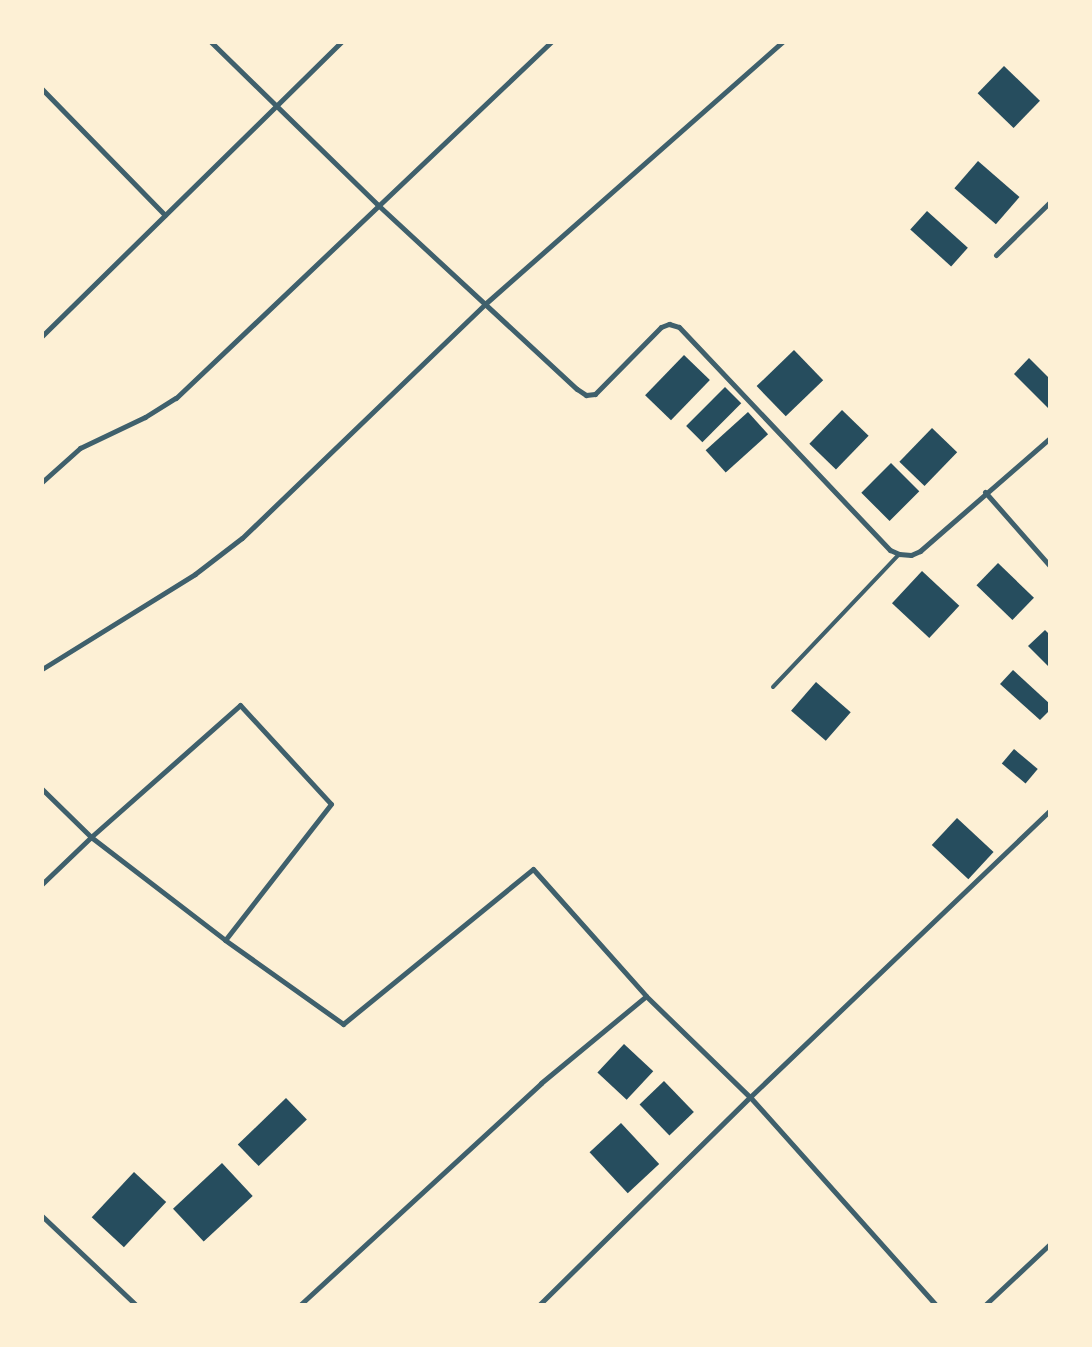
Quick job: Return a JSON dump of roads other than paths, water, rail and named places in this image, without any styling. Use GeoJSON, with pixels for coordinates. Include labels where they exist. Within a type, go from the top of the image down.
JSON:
{"type":"FeatureCollection","features":[{"type":"Feature","properties":{"kind":"street"},"geometry":{"type":"LineString","coordinates":[[211,42],[277,104],[378,205],[586,395],[602,390],[661,327],[669,324],[679,327],[890,550],[899,554],[911,555],[920,551],[985,492],[1050,438]]}},
{"type":"Feature","properties":{"kind":"street"},"geometry":{"type":"LineString","coordinates":[[42,336],[341,42]]}},
{"type":"Feature","properties":{"kind":"street"},"geometry":{"type":"LineString","coordinates":[[42,482],[80,448],[146,417],[176,398],[551,42]]}},
{"type":"Feature","properties":{"kind":"street"},"geometry":{"type":"LineString","coordinates":[[42,669],[195,574],[236,543],[485,304],[782,42]]}},
{"type":"Feature","properties":{"kind":"street"},"geometry":{"type":"LineString","coordinates":[[42,89],[166,215]]}},
{"type":"Feature","properties":{"kind":"street"},"geometry":{"type":"LineString","coordinates":[[996,255],[1050,202]]}},
{"type":"Feature","properties":{"kind":"street"},"geometry":{"type":"LineString","coordinates":[[985,492],[1050,566]]}},
{"type":"Feature","properties":{"kind":"street"},"geometry":{"type":"LineString","coordinates":[[42,884],[90,837],[240,705],[331,804],[225,940]]}},
{"type":"Feature","properties":{"kind":"street"},"geometry":{"type":"LineString","coordinates":[[42,789],[90,837],[225,940],[344,1024],[532,869],[646,996],[750,1097],[935,1304]]}},
{"type":"Feature","properties":{"kind":"street"},"geometry":{"type":"LineString","coordinates":[[540,1304],[750,1097],[1050,810]]}},
{"type":"Feature","properties":{"kind":"street"},"geometry":{"type":"LineString","coordinates":[[301,1304],[541,1083],[646,996]]}},
{"type":"Feature","properties":{"kind":"street"},"geometry":{"type":"LineString","coordinates":[[42,1216],[135,1304]]}},
{"type":"Feature","properties":{"kind":"street"},"geometry":{"type":"LineString","coordinates":[[986,1304],[1050,1244]]}},
{"type":"Feature","properties":{"kind":"lane"},"geometry":{"type":"LineString","coordinates":[[774,687],[899,554]]}}]}
